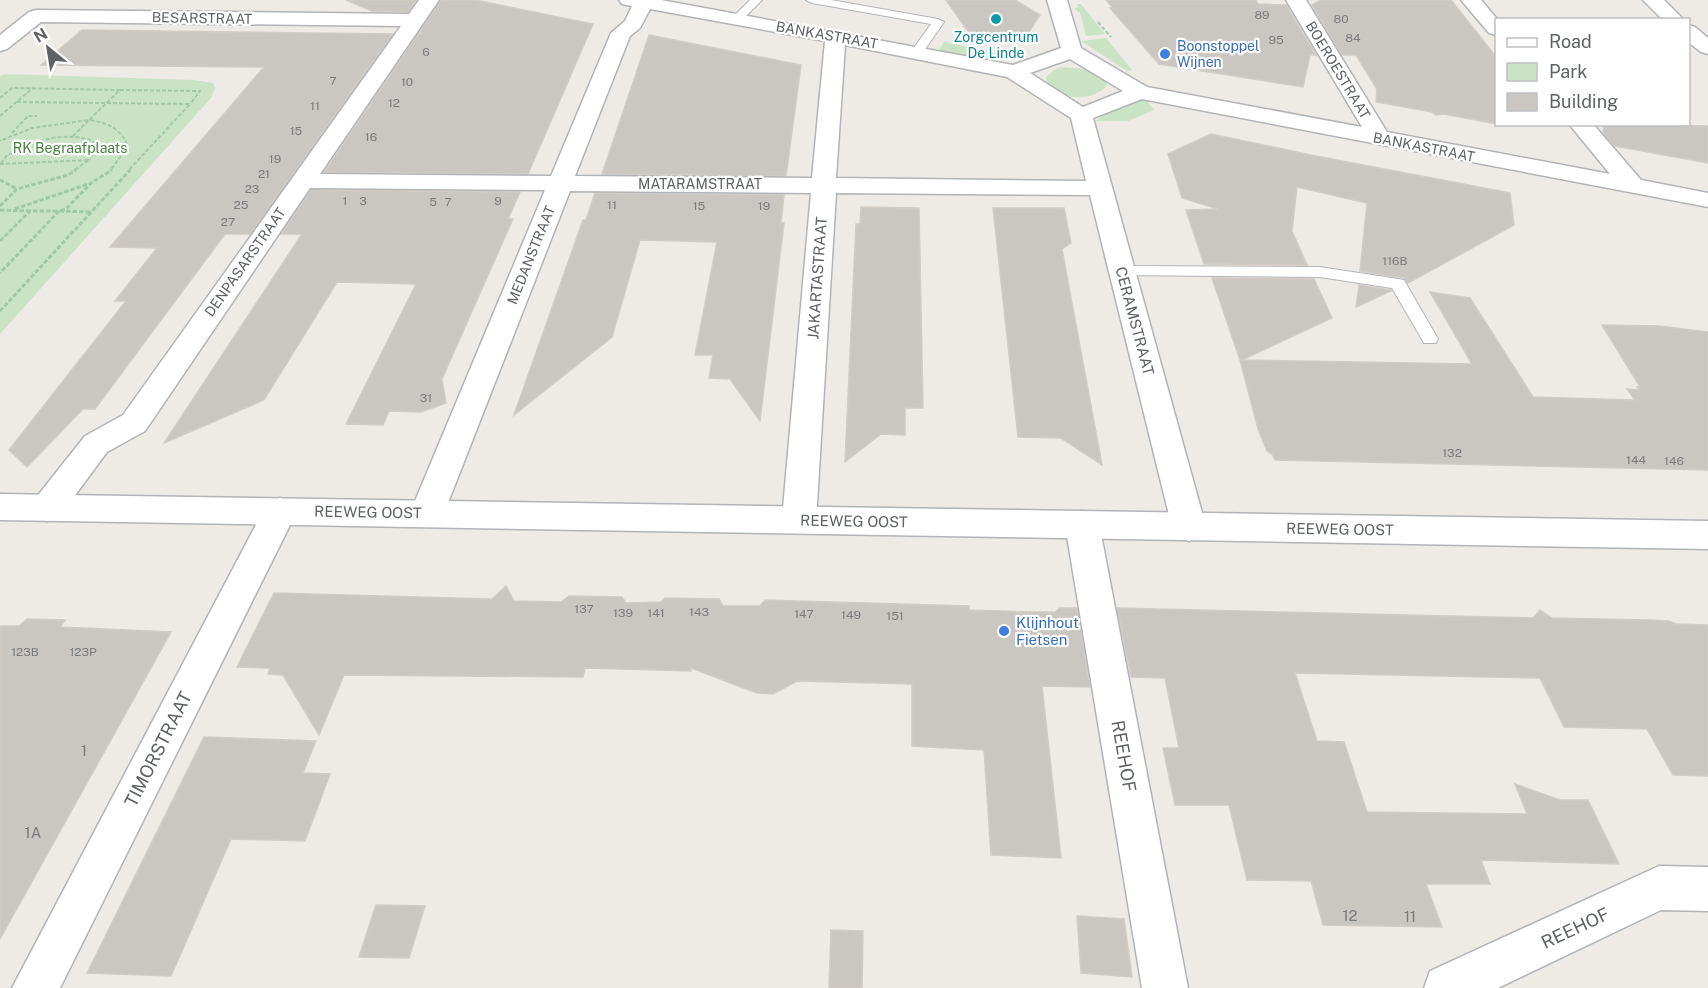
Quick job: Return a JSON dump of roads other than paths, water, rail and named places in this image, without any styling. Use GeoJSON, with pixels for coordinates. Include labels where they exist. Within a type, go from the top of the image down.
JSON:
{"type":"FeatureCollection","features":[{"type":"Feature","properties":{"kind":"street"},"geometry":{"type":"LineString","coordinates":[[1057,0],[1072,51],[1140,92]]}},
{"type":"Feature","properties":{"kind":"street","name":"BOEROESTRAAT"},"geometry":{"type":"LineString","coordinates":[[1296,0],[1380,139]]}},
{"type":"Feature","properties":{"kind":"street"},"geometry":{"type":"LineString","coordinates":[[1471,0],[1495,27]]}},
{"type":"Feature","properties":{"kind":"street"},"geometry":{"type":"LineString","coordinates":[[1653,0],[1673,18]]}},
{"type":"Feature","properties":{"kind":"street","name":"BANKASTRAAT"},"geometry":{"type":"LineString","coordinates":[[636,1],[1014,72]]}},
{"type":"Feature","properties":{"kind":"street","name":"MEDANSTRAAT"},"geometry":{"type":"LineString","coordinates":[[428,513],[621,33],[633,24],[636,1]]}},
{"type":"Feature","properties":{"kind":"street","name":"BESARSTRAAT"},"geometry":{"type":"LineString","coordinates":[[0,45],[36,16],[422,10]]}},
{"type":"Feature","properties":{"kind":"street","name":"DENPASARSTRAAT"},"geometry":{"type":"LineString","coordinates":[[47,508],[96,444],[134,423],[422,10]]}},
{"type":"Feature","properties":{"kind":"street"},"geometry":{"type":"LineString","coordinates":[[1690,32],[1708,48]]}},
{"type":"Feature","properties":{"kind":"street","name":"JAKARTASTRAAT"},"geometry":{"type":"LineString","coordinates":[[799,520],[835,37]]}},
{"type":"Feature","properties":{"kind":"street"},"geometry":{"type":"LineString","coordinates":[[1014,72],[1072,51]]}},
{"type":"Feature","properties":{"kind":"street"},"geometry":{"type":"LineString","coordinates":[[1014,72],[1081,115],[1140,92]]}},
{"type":"Feature","properties":{"kind":"street","name":"BANKASTRAAT"},"geometry":{"type":"LineString","coordinates":[[1140,92],[1708,200]]}},
{"type":"Feature","properties":{"kind":"street","name":"CERAMSTRAAT"},"geometry":{"type":"LineString","coordinates":[[1081,115],[1189,527]]}},
{"type":"Feature","properties":{"kind":"street"},"geometry":{"type":"LineString","coordinates":[[1582,126],[1633,186]]}},
{"type":"Feature","properties":{"kind":"street","name":"MATARAMSTRAAT"},"geometry":{"type":"LineString","coordinates":[[301,181],[1100,188]]}},
{"type":"Feature","properties":{"kind":"street","name":"REEWEG OOST"},"geometry":{"type":"LineString","coordinates":[[0,507],[1708,535]]}},
{"type":"Feature","properties":{"kind":"street","name":"TIMORSTRAAT"},"geometry":{"type":"LineString","coordinates":[[35,988],[280,511]]}},
{"type":"Feature","properties":{"kind":"street","name":"REEHOF"},"geometry":{"type":"LineString","coordinates":[[1082,524],[1165,988]]}},
{"type":"Feature","properties":{"kind":"street","name":"REEHOF"},"geometry":{"type":"LineString","coordinates":[[1447,988],[1659,888],[1708,889]]}},
{"type":"Feature","properties":{"kind":"lane"},"geometry":{"type":"LineString","coordinates":[[737,19],[756,0]]}},
{"type":"Feature","properties":{"kind":"lane"},"geometry":{"type":"LineString","coordinates":[[812,0],[939,22],[917,52]]}},
{"type":"Feature","properties":{"kind":"lane"},"geometry":{"type":"LineString","coordinates":[[1122,271],[1320,272],[1398,285],[1430,339]]}},
{"type":"Feature","properties":{"kind":"place","name":"Zorgcentrum De Linde"},"geometry":{"type":"Point","coordinates":[996,19]}},
{"type":"Feature","properties":{"kind":"place","name":"Boonstoppel Wijnen"},"geometry":{"type":"Point","coordinates":[1165,54]}},
{"type":"Feature","properties":{"kind":"place","name":"Klijnhout Fietsen"},"geometry":{"type":"Point","coordinates":[1004,631]}},
{"type":"Feature","properties":{"kind":"park label","name":"RK Begraafplaats"},"geometry":{"type":"Point","coordinates":[70,148]}}]}
